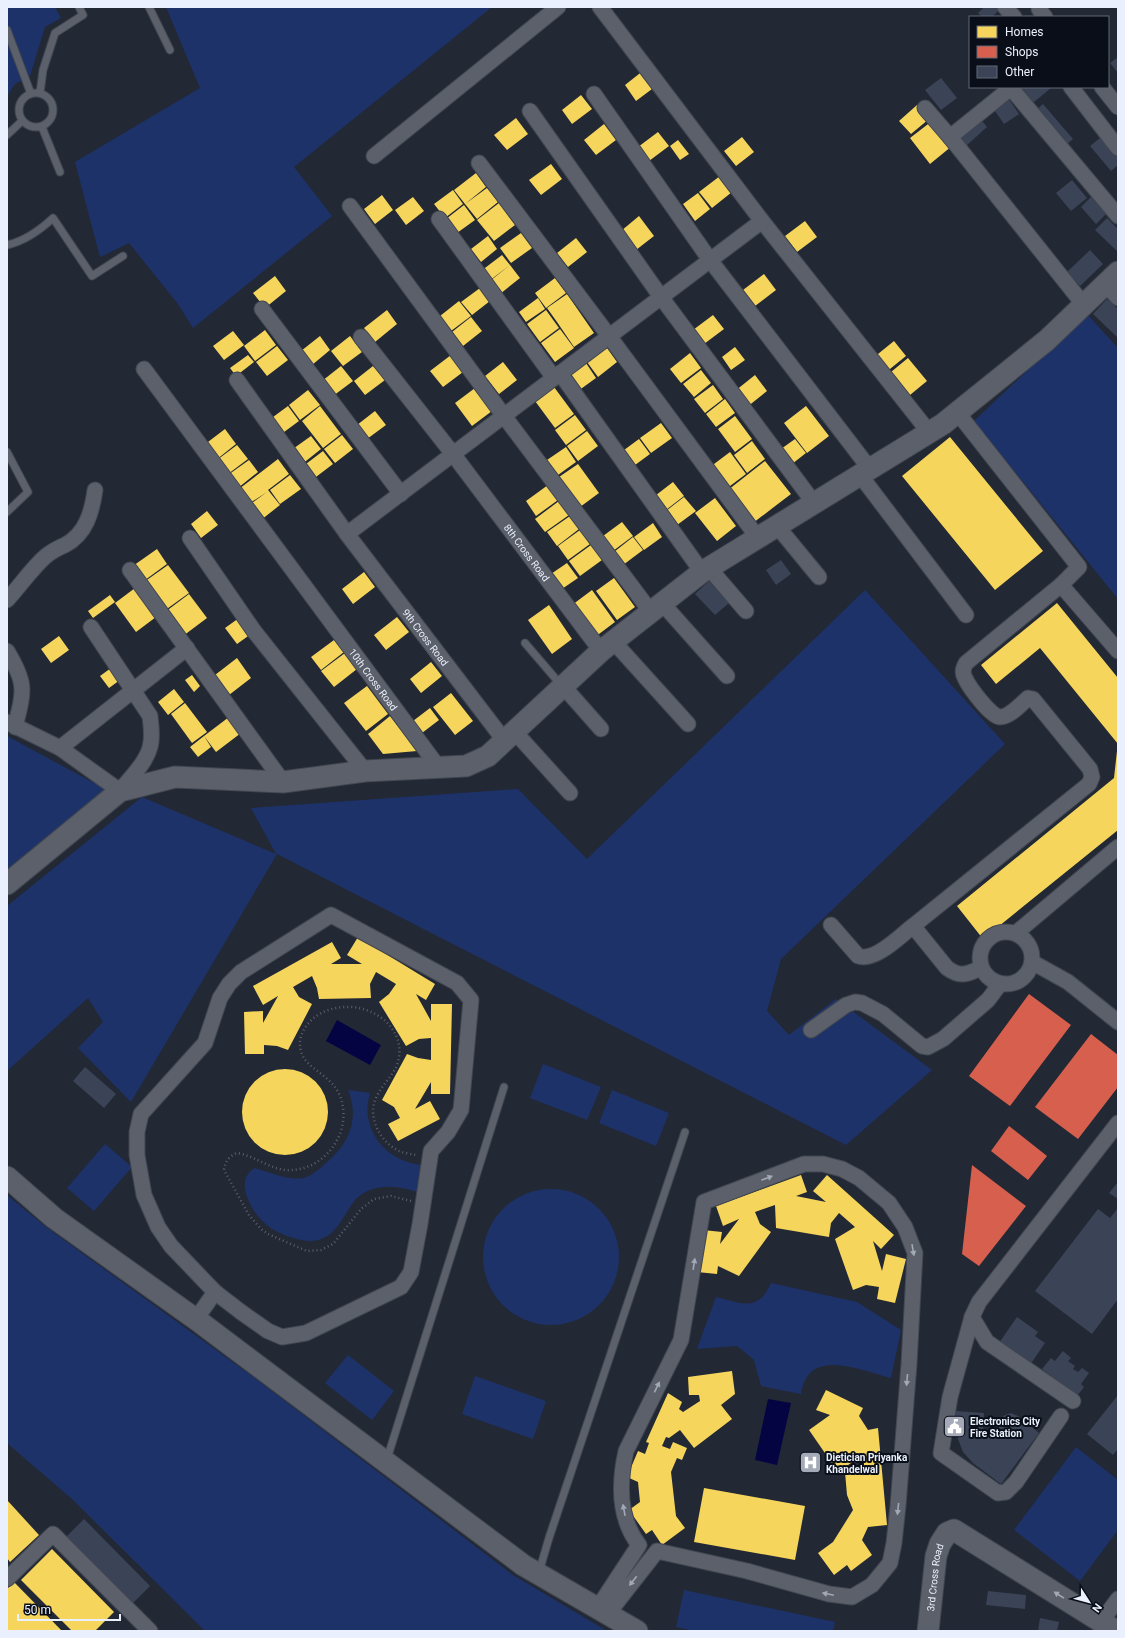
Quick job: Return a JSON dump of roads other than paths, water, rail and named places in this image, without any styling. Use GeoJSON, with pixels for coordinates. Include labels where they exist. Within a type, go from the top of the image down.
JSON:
{"type":"FeatureCollection","features":[{"type":"Feature","properties":{"kind":"street"},"geometry":{"type":"LineString","coordinates":[[374,156],[558,7]]}},
{"type":"Feature","properties":{"kind":"street"},"geometry":{"type":"LineString","coordinates":[[600,7],[762,221],[929,432]]}},
{"type":"Feature","properties":{"kind":"street"},"geometry":{"type":"LineString","coordinates":[[1005,7],[1013,16]]}},
{"type":"Feature","properties":{"kind":"street"},"geometry":{"type":"LineString","coordinates":[[950,137],[1010,88]]}},
{"type":"Feature","properties":{"kind":"street"},"geometry":{"type":"LineString","coordinates":[[1012,88],[1118,216]]}},
{"type":"Feature","properties":{"kind":"street"},"geometry":{"type":"LineString","coordinates":[[1072,88],[1118,148]]}},
{"type":"Feature","properties":{"kind":"street"},"geometry":{"type":"LineString","coordinates":[[1103,88],[1118,107]]}},
{"type":"Feature","properties":{"kind":"street"},"geometry":{"type":"LineString","coordinates":[[594,94],[710,260],[865,472],[966,615]]}},
{"type":"Feature","properties":{"kind":"street"},"geometry":{"type":"LineString","coordinates":[[925,108],[950,137],[1084,305]]}},
{"type":"Feature","properties":{"kind":"street"},"geometry":{"type":"LineString","coordinates":[[530,111],[661,297],[814,504]]}},
{"type":"Feature","properties":{"kind":"street"},"geometry":{"type":"LineString","coordinates":[[479,163],[758,538]]}},
{"type":"Feature","properties":{"kind":"street"},"geometry":{"type":"LineString","coordinates":[[350,206],[504,416],[656,608],[726,676]]}},
{"type":"Feature","properties":{"kind":"street"},"geometry":{"type":"LineString","coordinates":[[439,219],[706,570],[746,612]]}},
{"type":"Feature","properties":{"kind":"street"},"geometry":{"type":"LineString","coordinates":[[347,534],[762,221]]}},
{"type":"Feature","properties":{"kind":"street"},"geometry":{"type":"LineString","coordinates":[[120,791],[175,776],[283,782],[365,771],[466,766],[488,756],[607,646],[706,570],[929,432],[957,412],[1047,340],[1084,305],[1114,285]]}},
{"type":"Feature","properties":{"kind":"street"},"geometry":{"type":"LineString","coordinates":[[262,309],[400,494]]}},
{"type":"Feature","properties":{"kind":"street","name":"8th Cross Road"},"geometry":{"type":"LineString","coordinates":[[361,337],[607,646],[688,724]]}},
{"type":"Feature","properties":{"kind":"street","name":"10th Cross Road"},"geometry":{"type":"LineString","coordinates":[[144,369],[439,768]]}},
{"type":"Feature","properties":{"kind":"street","name":"9th Cross Road"},"geometry":{"type":"LineString","coordinates":[[236,380],[347,534],[509,736],[570,793]]}},
{"type":"Feature","properties":{"kind":"street"},"geometry":{"type":"LineString","coordinates":[[831,925],[858,956],[863,957],[874,955],[913,926],[1089,784],[1092,777],[1090,769],[1032,699],[1028,698],[1002,717],[997,716],[990,712],[965,678],[964,668],[966,663],[1062,585],[1080,567],[957,412]]}},
{"type":"Feature","properties":{"kind":"street"},"geometry":{"type":"LineString","coordinates":[[7,600],[45,557],[69,542],[81,532],[88,521],[95,490]]}},
{"type":"Feature","properties":{"kind":"street"},"geometry":{"type":"LineString","coordinates":[[777,526],[819,578]]}},
{"type":"Feature","properties":{"kind":"street"},"geometry":{"type":"LineString","coordinates":[[190,538],[254,631],[365,771]]}},
{"type":"Feature","properties":{"kind":"street"},"geometry":{"type":"LineString","coordinates":[[130,570],[283,782]]}},
{"type":"Feature","properties":{"kind":"street"},"geometry":{"type":"LineString","coordinates":[[1062,585],[1118,651]]}},
{"type":"Feature","properties":{"kind":"street"},"geometry":{"type":"LineString","coordinates":[[7,884],[120,791],[140,766],[150,748],[152,732],[150,716],[91,627]]}},
{"type":"Feature","properties":{"kind":"street"},"geometry":{"type":"LineString","coordinates":[[60,748],[187,648]]}},
{"type":"Feature","properties":{"kind":"street"},"geometry":{"type":"LineString","coordinates":[[7,651],[17,667],[22,686],[22,701],[11,725],[60,748],[120,791]]}},
{"type":"Feature","properties":{"kind":"street"},"geometry":{"type":"LineString","coordinates":[[563,686],[601,730]]}},
{"type":"Feature","properties":{"kind":"street"},"geometry":{"type":"LineString","coordinates":[[1016,933],[1118,847]]}},
{"type":"Feature","properties":{"kind":"street"},"geometry":{"type":"LineString","coordinates":[[331,915],[457,983],[471,1000],[462,1110],[448,1132],[431,1151],[411,1272],[401,1287],[306,1333],[296,1336],[282,1337],[268,1331],[218,1294],[171,1246],[158,1227],[144,1195],[137,1155],[137,1132],[141,1114],[205,1043],[220,998],[229,984],[241,972],[331,915]]}},
{"type":"Feature","properties":{"kind":"street"},"geometry":{"type":"LineString","coordinates":[[913,926],[947,968],[953,973],[967,974],[981,968]]}},
{"type":"Feature","properties":{"kind":"street"},"geometry":{"type":"LineString","coordinates":[[1007,931],[1016,933],[1029,945],[1032,953],[1030,970],[1020,980],[1009,985],[1000,984],[989,978],[981,968],[979,960],[980,951],[987,940],[998,932],[1007,931]]}},
{"type":"Feature","properties":{"kind":"street"},"geometry":{"type":"LineString","coordinates":[[1032,962],[1068,982],[1118,1022]]}},
{"type":"Feature","properties":{"kind":"street"},"geometry":{"type":"LineString","coordinates":[[811,1030],[846,1006],[854,1002],[862,1003],[883,1014],[922,1046],[928,1047],[943,1039],[975,1012],[988,1000],[1000,984]]}},
{"type":"Feature","properties":{"kind":"street"},"geometry":{"type":"LineString","coordinates":[[1061,1416],[1016,1482],[1006,1492],[998,1493],[941,1453],[950,1397],[972,1317],[979,1302],[1118,1123]]}},
{"type":"Feature","properties":{"kind":"street"},"geometry":{"type":"LineString","coordinates":[[804,1164],[832,1166],[851,1173],[889,1203],[905,1227],[915,1252],[898,1506],[890,1563],[872,1585],[852,1597],[829,1594],[747,1571],[657,1551],[602,1612],[639,1545],[632,1536],[624,1510],[621,1481],[623,1466],[626,1451],[681,1340],[704,1202],[804,1164]]}},
{"type":"Feature","properties":{"kind":"street"},"geometry":{"type":"LineString","coordinates":[[7,1177],[54,1218],[199,1321],[523,1565],[636,1631]]}},
{"type":"Feature","properties":{"kind":"street"},"geometry":{"type":"LineString","coordinates":[[199,1321],[218,1294]]}},
{"type":"Feature","properties":{"kind":"street"},"geometry":{"type":"LineString","coordinates":[[972,1317],[987,1342],[1073,1401]]}},
{"type":"Feature","properties":{"kind":"street","name":"3rd Cross Road"},"geometry":{"type":"LineString","coordinates":[[928,1631],[936,1556],[940,1544],[947,1533],[954,1530],[1108,1626]]}},
{"type":"Feature","properties":{"kind":"street"},"geometry":{"type":"LineString","coordinates":[[9,1573],[53,1534],[150,1631]]}},
{"type":"Feature","properties":{"kind":"street"},"geometry":{"type":"LineString","coordinates":[[1108,1626],[1118,1599]]}},
{"type":"Feature","properties":{"kind":"lane"},"geometry":{"type":"LineString","coordinates":[[40,93],[43,70],[55,33],[83,15],[79,7]]}},
{"type":"Feature","properties":{"kind":"lane"},"geometry":{"type":"LineString","coordinates":[[148,7],[170,50]]}},
{"type":"Feature","properties":{"kind":"lane"},"geometry":{"type":"LineString","coordinates":[[7,30],[31,94]]}},
{"type":"Feature","properties":{"kind":"lane"},"geometry":{"type":"LineString","coordinates":[[40,93],[50,100],[54,113],[52,119],[42,127],[30,127],[22,121],[19,114],[20,103],[24,98],[31,94],[40,93]]}},
{"type":"Feature","properties":{"kind":"lane"},"geometry":{"type":"LineString","coordinates":[[7,135],[22,121]]}},
{"type":"Feature","properties":{"kind":"lane"},"geometry":{"type":"LineString","coordinates":[[42,127],[60,172]]}},
{"type":"Feature","properties":{"kind":"lane"},"geometry":{"type":"LineString","coordinates":[[7,245],[35,234],[53,218],[92,276],[123,256]]}},
{"type":"Feature","properties":{"kind":"lane"},"geometry":{"type":"LineString","coordinates":[[7,452],[28,492],[7,512]]}},
{"type":"Feature","properties":{"kind":"lane"},"geometry":{"type":"LineString","coordinates":[[525,643],[563,686]]}},
{"type":"Feature","properties":{"kind":"lane"},"geometry":{"type":"LineString","coordinates":[[386,1461],[504,1087]]}},
{"type":"Feature","properties":{"kind":"lane"},"geometry":{"type":"LineString","coordinates":[[538,1574],[685,1132]]}},
{"type":"Feature","properties":{"kind":"place","name":"Electronics City Fire Station"},"geometry":{"type":"Point","coordinates":[954,1427]}},
{"type":"Feature","properties":{"kind":"place","name":"Dietician Priyanka Khandelwal"},"geometry":{"type":"Point","coordinates":[811,1463]}}]}
